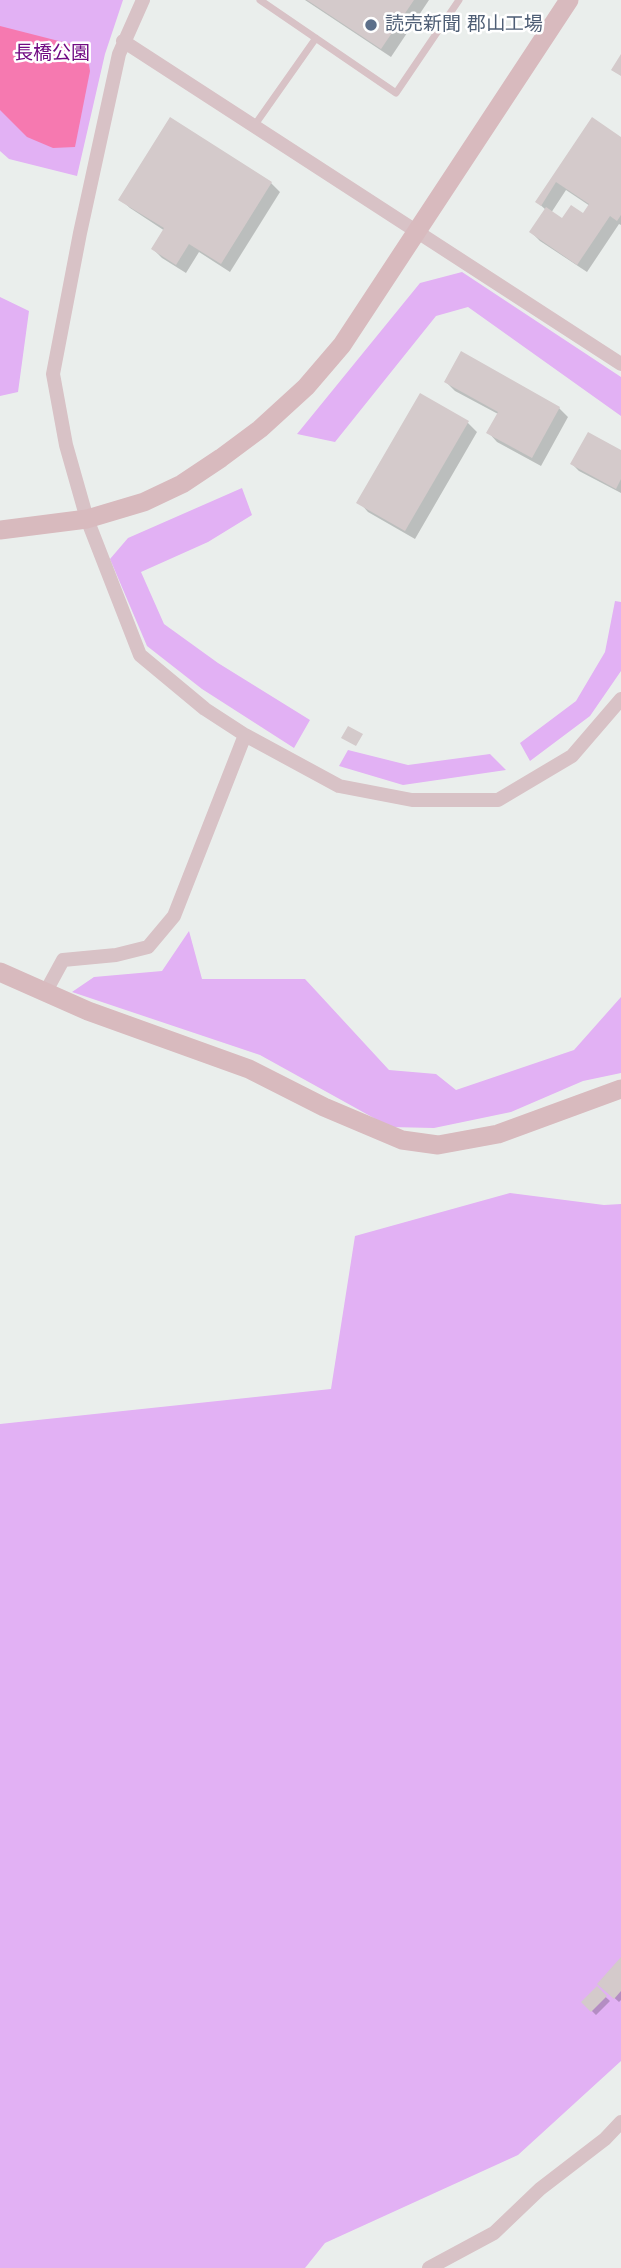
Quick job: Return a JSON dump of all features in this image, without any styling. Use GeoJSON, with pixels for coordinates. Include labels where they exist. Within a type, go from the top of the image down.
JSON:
{"type":"FeatureCollection","features":[{"type":"Feature","properties":{"kind":"street"},"geometry":{"type":"LineString","coordinates":[[143,0],[123,41],[79,233],[53,374],[66,445],[87,519],[140,655],[205,709],[245,735],[338,786],[412,800],[498,800],[572,756],[621,699]]}},
{"type":"Feature","properties":{"kind":"street"},"geometry":{"type":"LineString","coordinates":[[0,530],[87,519],[144,502],[182,484],[260,429],[306,387],[342,345],[569,0]]}},
{"type":"Feature","properties":{"kind":"street"},"geometry":{"type":"LineString","coordinates":[[123,41],[621,364]]}},
{"type":"Feature","properties":{"kind":"street"},"geometry":{"type":"LineString","coordinates":[[45,993],[63,960],[116,955],[148,947],[174,916],[245,735]]}},
{"type":"Feature","properties":{"kind":"street"},"geometry":{"type":"LineString","coordinates":[[0,972],[45,993],[249,1069],[324,1107],[402,1140],[438,1145],[498,1134],[621,1089]]}},
{"type":"Feature","properties":{"kind":"street"},"geometry":{"type":"LineString","coordinates":[[429,2268],[494,2233],[540,2189],[605,2140],[621,2122]]}},
{"type":"Feature","properties":{"kind":"lane"},"geometry":{"type":"LineString","coordinates":[[260,0],[396,93],[459,0]]}},
{"type":"Feature","properties":{"kind":"lane"},"geometry":{"type":"LineString","coordinates":[[254,127],[316,38]]}},
{"type":"Feature","properties":{"kind":"green space","name":"長橋公園"},"geometry":{"type":"Polygon","coordinates":[[[0,0],[123,0],[105,54],[77,176],[9,159],[0,151],[0,0]]]}},
{"type":"Feature","properties":{"kind":"green space"},"geometry":{"type":"Polygon","coordinates":[[[462,272],[621,377],[621,416],[468,307],[436,316],[335,442],[297,434],[420,283],[462,272]]]}},
{"type":"Feature","properties":{"kind":"green space"},"geometry":{"type":"Polygon","coordinates":[[[0,297],[29,311],[18,392],[0,396],[0,297]]]}},
{"type":"Feature","properties":{"kind":"green space"},"geometry":{"type":"Polygon","coordinates":[[[242,488],[252,515],[208,542],[141,572],[164,624],[218,663],[310,720],[294,748],[202,689],[147,646],[110,559],[128,538],[242,488]]]}},
{"type":"Feature","properties":{"kind":"green space"},"geometry":{"type":"Polygon","coordinates":[[[615,601],[621,602],[621,671],[590,716],[530,761],[520,743],[576,701],[605,652],[615,601]]]}},
{"type":"Feature","properties":{"kind":"green space"},"geometry":{"type":"Polygon","coordinates":[[[348,750],[408,765],[490,754],[506,770],[403,785],[339,766],[348,750]]]}},
{"type":"Feature","properties":{"kind":"green space"},"geometry":{"type":"Polygon","coordinates":[[[189,931],[202,979],[305,979],[389,1070],[436,1074],[456,1090],[574,1050],[621,997],[621,1073],[583,1081],[511,1112],[434,1128],[390,1127],[260,1055],[72,992],[94,977],[162,971],[189,931]]]}},
{"type":"Feature","properties":{"kind":"green space"},"geometry":{"type":"Polygon","coordinates":[[[510,1193],[604,1205],[621,1204],[621,2061],[518,2155],[325,2243],[305,2268],[0,2268],[0,1424],[331,1389],[355,1236],[510,1193]]]}},
{"type":"Feature","properties":{"kind":"shaded area"},"geometry":{"type":"Polygon","coordinates":[[[0,26],[86,48],[90,71],[75,147],[53,148],[27,137],[0,110],[0,26]]]}},
{"type":"Feature","properties":{"kind":"building","name":"読売新聞 郡山工場"},"geometry":{"type":"Polygon","coordinates":[[[307,0],[414,0],[381,49],[307,0]]]}},
{"type":"Feature","properties":{"kind":"building"},"geometry":{"type":"Polygon","coordinates":[[[621,54],[621,76],[611,70],[621,54]]]}},
{"type":"Feature","properties":{"kind":"building"},"geometry":{"type":"Polygon","coordinates":[[[170,117],[272,182],[221,264],[189,244],[176,265],[151,249],[164,228],[118,200],[170,117]]]}},
{"type":"Feature","properties":{"kind":"building"},"geometry":{"type":"Polygon","coordinates":[[[592,117],[621,137],[621,215],[617,221],[610,216],[577,265],[529,232],[546,207],[562,218],[571,205],[583,213],[589,204],[556,182],[541,206],[535,202],[592,117]]]}},
{"type":"Feature","properties":{"kind":"building"},"geometry":{"type":"Polygon","coordinates":[[[461,351],[560,407],[532,458],[486,433],[498,412],[444,382],[461,351]]]}},
{"type":"Feature","properties":{"kind":"building"},"geometry":{"type":"Polygon","coordinates":[[[420,393],[469,421],[405,531],[356,503],[420,393]]]}},
{"type":"Feature","properties":{"kind":"building"},"geometry":{"type":"Polygon","coordinates":[[[588,432],[621,450],[621,479],[616,489],[570,464],[588,432]]]}},
{"type":"Feature","properties":{"kind":"building"},"geometry":{"type":"Polygon","coordinates":[[[348,726],[363,734],[356,746],[341,738],[348,726]]]}},
{"type":"Feature","properties":{"kind":"building"},"geometry":{"type":"Polygon","coordinates":[[[621,1957],[621,1991],[614,1999],[597,1984],[621,1957]]]}},
{"type":"Feature","properties":{"kind":"building"},"geometry":{"type":"Polygon","coordinates":[[[597,1986],[607,1996],[591,2012],[581,2002],[597,1986]]]}},
{"type":"Feature","properties":{"kind":"place","name":"読売新聞 郡山工場"},"geometry":{"type":"Point","coordinates":[371,25]}}]}
